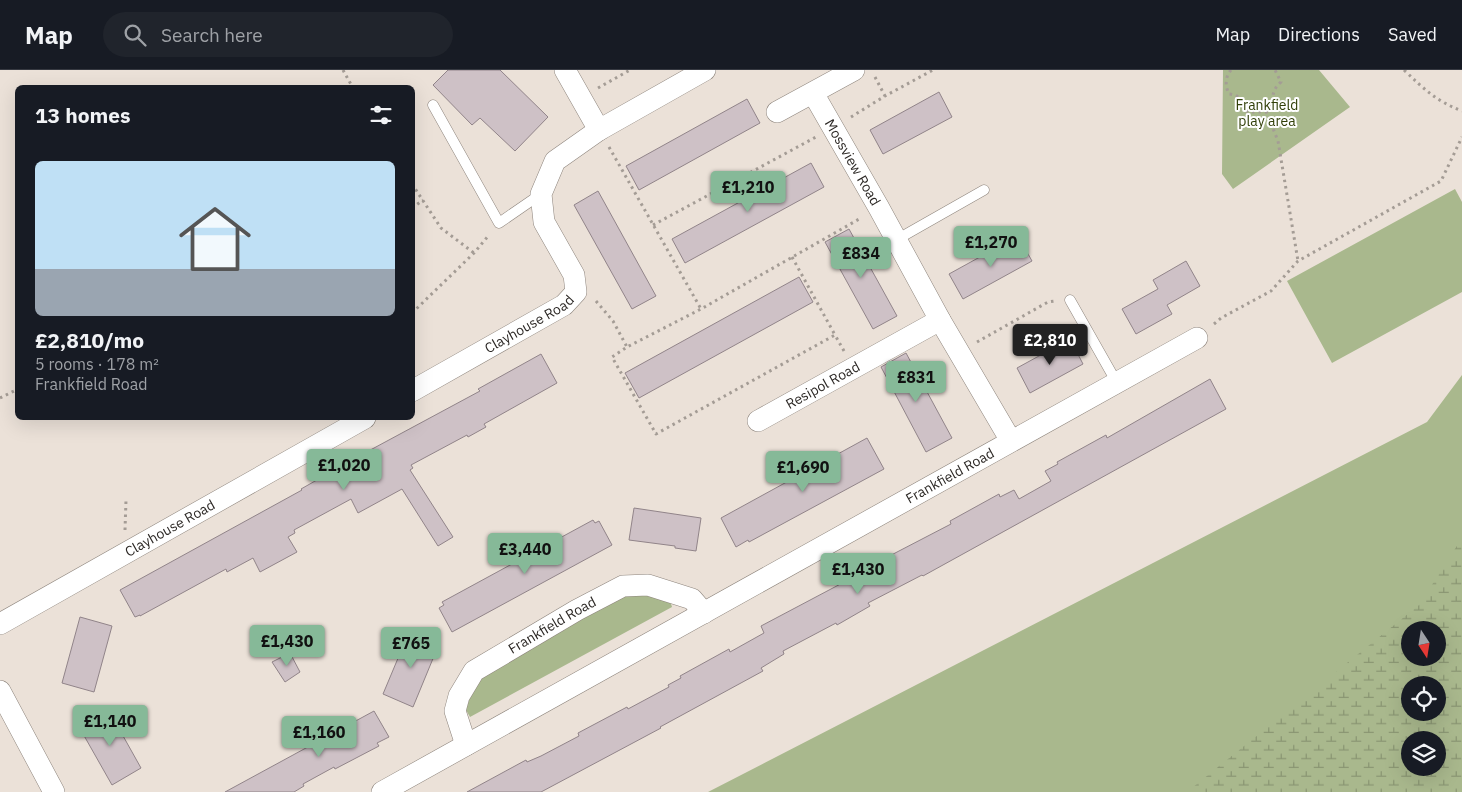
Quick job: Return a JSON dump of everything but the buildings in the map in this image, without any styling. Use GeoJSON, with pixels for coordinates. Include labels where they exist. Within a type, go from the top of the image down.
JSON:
{"type":"FeatureCollection","features":[{"type":"Feature","properties":{"kind":"street"},"geometry":{"type":"LineString","coordinates":[[565,70],[599,130]]}},
{"type":"Feature","properties":{"kind":"street","name":"Clayhouse Road"},"geometry":{"type":"LineString","coordinates":[[415,388],[564,305],[576,292],[574,275],[544,222],[541,194],[555,161],[599,130],[705,70]]}},
{"type":"Feature","properties":{"kind":"street"},"geometry":{"type":"LineString","coordinates":[[777,112],[854,70]]}},
{"type":"Feature","properties":{"kind":"street","name":"Mossview Road"},"geometry":{"type":"LineString","coordinates":[[813,93],[940,320],[1012,441]]}},
{"type":"Feature","properties":{"kind":"street","name":"Resipol Road"},"geometry":{"type":"LineString","coordinates":[[758,420],[940,320]]}},
{"type":"Feature","properties":{"kind":"street","name":"Frankfield Road"},"geometry":{"type":"LineString","coordinates":[[382,792],[1196,338]]}},
{"type":"Feature","properties":{"kind":"street","name":"Clayhouse Road"},"geometry":{"type":"LineString","coordinates":[[0,624],[360,420]]}},
{"type":"Feature","properties":{"kind":"street","name":"Frankfield Road"},"geometry":{"type":"LineString","coordinates":[[466,745],[455,711],[458,696],[474,671],[578,610],[623,586],[648,585],[692,599],[704,612]]}},
{"type":"Feature","properties":{"kind":"street"},"geometry":{"type":"LineString","coordinates":[[0,691],[54,792]]}},
{"type":"Feature","properties":{"kind":"lane"},"geometry":{"type":"LineString","coordinates":[[433,105],[499,223],[541,194]]}},
{"type":"Feature","properties":{"kind":"lane"},"geometry":{"type":"LineString","coordinates":[[896,240],[984,190]]}},
{"type":"Feature","properties":{"kind":"lane"},"geometry":{"type":"LineString","coordinates":[[1070,300],[1117,383]]}},
{"type":"Feature","properties":{"kind":"path"},"geometry":{"type":"LineString","coordinates":[[344,70],[352,85]]}},
{"type":"Feature","properties":{"kind":"path"},"geometry":{"type":"LineString","coordinates":[[580,97],[630,70]]}},
{"type":"Feature","properties":{"kind":"path"},"geometry":{"type":"LineString","coordinates":[[871,70],[885,96]]}},
{"type":"Feature","properties":{"kind":"path"},"geometry":{"type":"LineString","coordinates":[[653,225],[833,128],[885,96],[933,70]]}},
{"type":"Feature","properties":{"kind":"path"},"geometry":{"type":"LineString","coordinates":[[1231,70],[1226,84],[1229,94],[1241,98],[1244,102],[1244,111],[1254,112],[1266,111],[1273,104],[1273,92],[1281,82],[1275,70]]}},
{"type":"Feature","properties":{"kind":"path"},"geometry":{"type":"LineString","coordinates":[[1404,70],[1428,94],[1462,111]]}},
{"type":"Feature","properties":{"kind":"path"},"geometry":{"type":"LineString","coordinates":[[1266,111],[1278,141],[1298,260]]}},
{"type":"Feature","properties":{"kind":"path"},"geometry":{"type":"LineString","coordinates":[[1196,338],[1221,318],[1271,291],[1298,260],[1441,181],[1462,137]]}},
{"type":"Feature","properties":{"kind":"path"},"geometry":{"type":"LineString","coordinates":[[622,170],[701,308]]}},
{"type":"Feature","properties":{"kind":"path"},"geometry":{"type":"LineString","coordinates":[[415,188],[441,228],[474,252]]}},
{"type":"Feature","properties":{"kind":"path"},"geometry":{"type":"LineString","coordinates":[[415,206],[423,200]]}},
{"type":"Feature","properties":{"kind":"path"},"geometry":{"type":"LineString","coordinates":[[835,335],[656,434],[612,356],[879,208]]}},
{"type":"Feature","properties":{"kind":"path"},"geometry":{"type":"LineString","coordinates":[[415,310],[474,252],[499,223]]}},
{"type":"Feature","properties":{"kind":"path"},"geometry":{"type":"LineString","coordinates":[[792,257],[853,368]]}},
{"type":"Feature","properties":{"kind":"path"},"geometry":{"type":"LineString","coordinates":[[959,352],[1048,302],[1070,300]]}},
{"type":"Feature","properties":{"kind":"path"},"geometry":{"type":"LineString","coordinates":[[613,321],[627,347]]}},
{"type":"Feature","properties":{"kind":"path"},"geometry":{"type":"LineString","coordinates":[[0,398],[15,390]]}},
{"type":"Feature","properties":{"kind":"green space","name":"Frankfield play area"},"geometry":{"type":"Polygon","coordinates":[[[1223,70],[1319,70],[1350,107],[1233,189],[1222,174],[1223,70]]]}},
{"type":"Feature","properties":{"kind":"green space"},"geometry":{"type":"Polygon","coordinates":[[[1455,189],[1462,202],[1462,292],[1332,363],[1287,281],[1455,189]]]}},
{"type":"Feature","properties":{"kind":"green space"},"geometry":{"type":"Polygon","coordinates":[[[1462,375],[1462,792],[708,792],[1427,422],[1462,375]]]}},
{"type":"Feature","properties":{"kind":"green space"},"geometry":{"type":"Polygon","coordinates":[[[1462,538],[1462,792],[1187,792],[1419,605],[1462,538]]]}},
{"type":"Feature","properties":{"kind":"green space"},"geometry":{"type":"Polygon","coordinates":[[[628,591],[669,597],[672,607],[470,717],[466,710],[474,682],[628,591]]]}}]}
